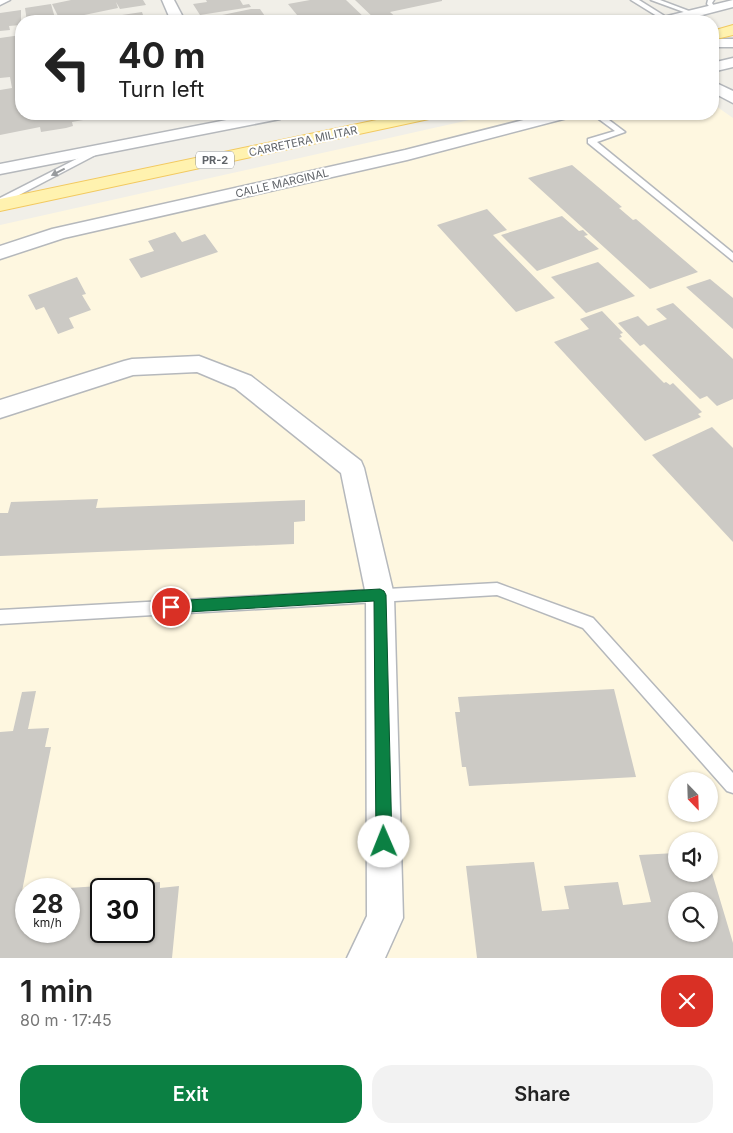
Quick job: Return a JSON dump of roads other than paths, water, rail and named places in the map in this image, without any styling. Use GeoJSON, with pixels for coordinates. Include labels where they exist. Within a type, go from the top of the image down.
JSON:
{"type":"FeatureCollection","features":[{"type":"Feature","properties":{"kind":"main road"},"geometry":{"type":"LineString","coordinates":[[719,34],[733,30]]}},
{"type":"Feature","properties":{"kind":"main road","name":"CARRETERA MILITAR"},"geometry":{"type":"LineString","coordinates":[[0,204],[400,120]]}},
{"type":"Feature","properties":{"kind":"street"},"geometry":{"type":"LineString","coordinates":[[168,0],[175,15]]}},
{"type":"Feature","properties":{"kind":"street"},"geometry":{"type":"LineString","coordinates":[[690,15],[712,4],[733,4]]}},
{"type":"Feature","properties":{"kind":"street"},"geometry":{"type":"LineString","coordinates":[[719,43],[733,43]]}},
{"type":"Feature","properties":{"kind":"street"},"geometry":{"type":"LineString","coordinates":[[719,66],[733,62]]}},
{"type":"Feature","properties":{"kind":"street"},"geometry":{"type":"LineString","coordinates":[[719,89],[733,98]]}},
{"type":"Feature","properties":{"kind":"street"},"geometry":{"type":"LineString","coordinates":[[0,169],[101,150],[223,120]]}},
{"type":"Feature","properties":{"kind":"street","name":"CALLE MARGINAL"},"geometry":{"type":"LineString","coordinates":[[0,253],[59,233],[407,155],[542,120]]}},
{"type":"Feature","properties":{"kind":"street"},"geometry":{"type":"LineString","coordinates":[[0,409],[132,367],[199,364],[243,382],[352,468],[380,595],[385,918],[366,958]]}},
{"type":"Feature","properties":{"kind":"lane"},"geometry":{"type":"LineString","coordinates":[[634,0],[657,15]]}},
{"type":"Feature","properties":{"kind":"lane"},"geometry":{"type":"LineString","coordinates":[[654,0],[694,14]]}},
{"type":"Feature","properties":{"kind":"lane"},"geometry":{"type":"LineString","coordinates":[[604,120],[621,132],[591,141],[733,258]]}},
{"type":"Feature","properties":{"kind":"lane"},"geometry":{"type":"LineString","coordinates":[[0,204],[101,150]]}},
{"type":"Feature","properties":{"kind":"lane"},"geometry":{"type":"LineString","coordinates":[[0,617],[497,589],[588,623],[733,785]]}}]}
